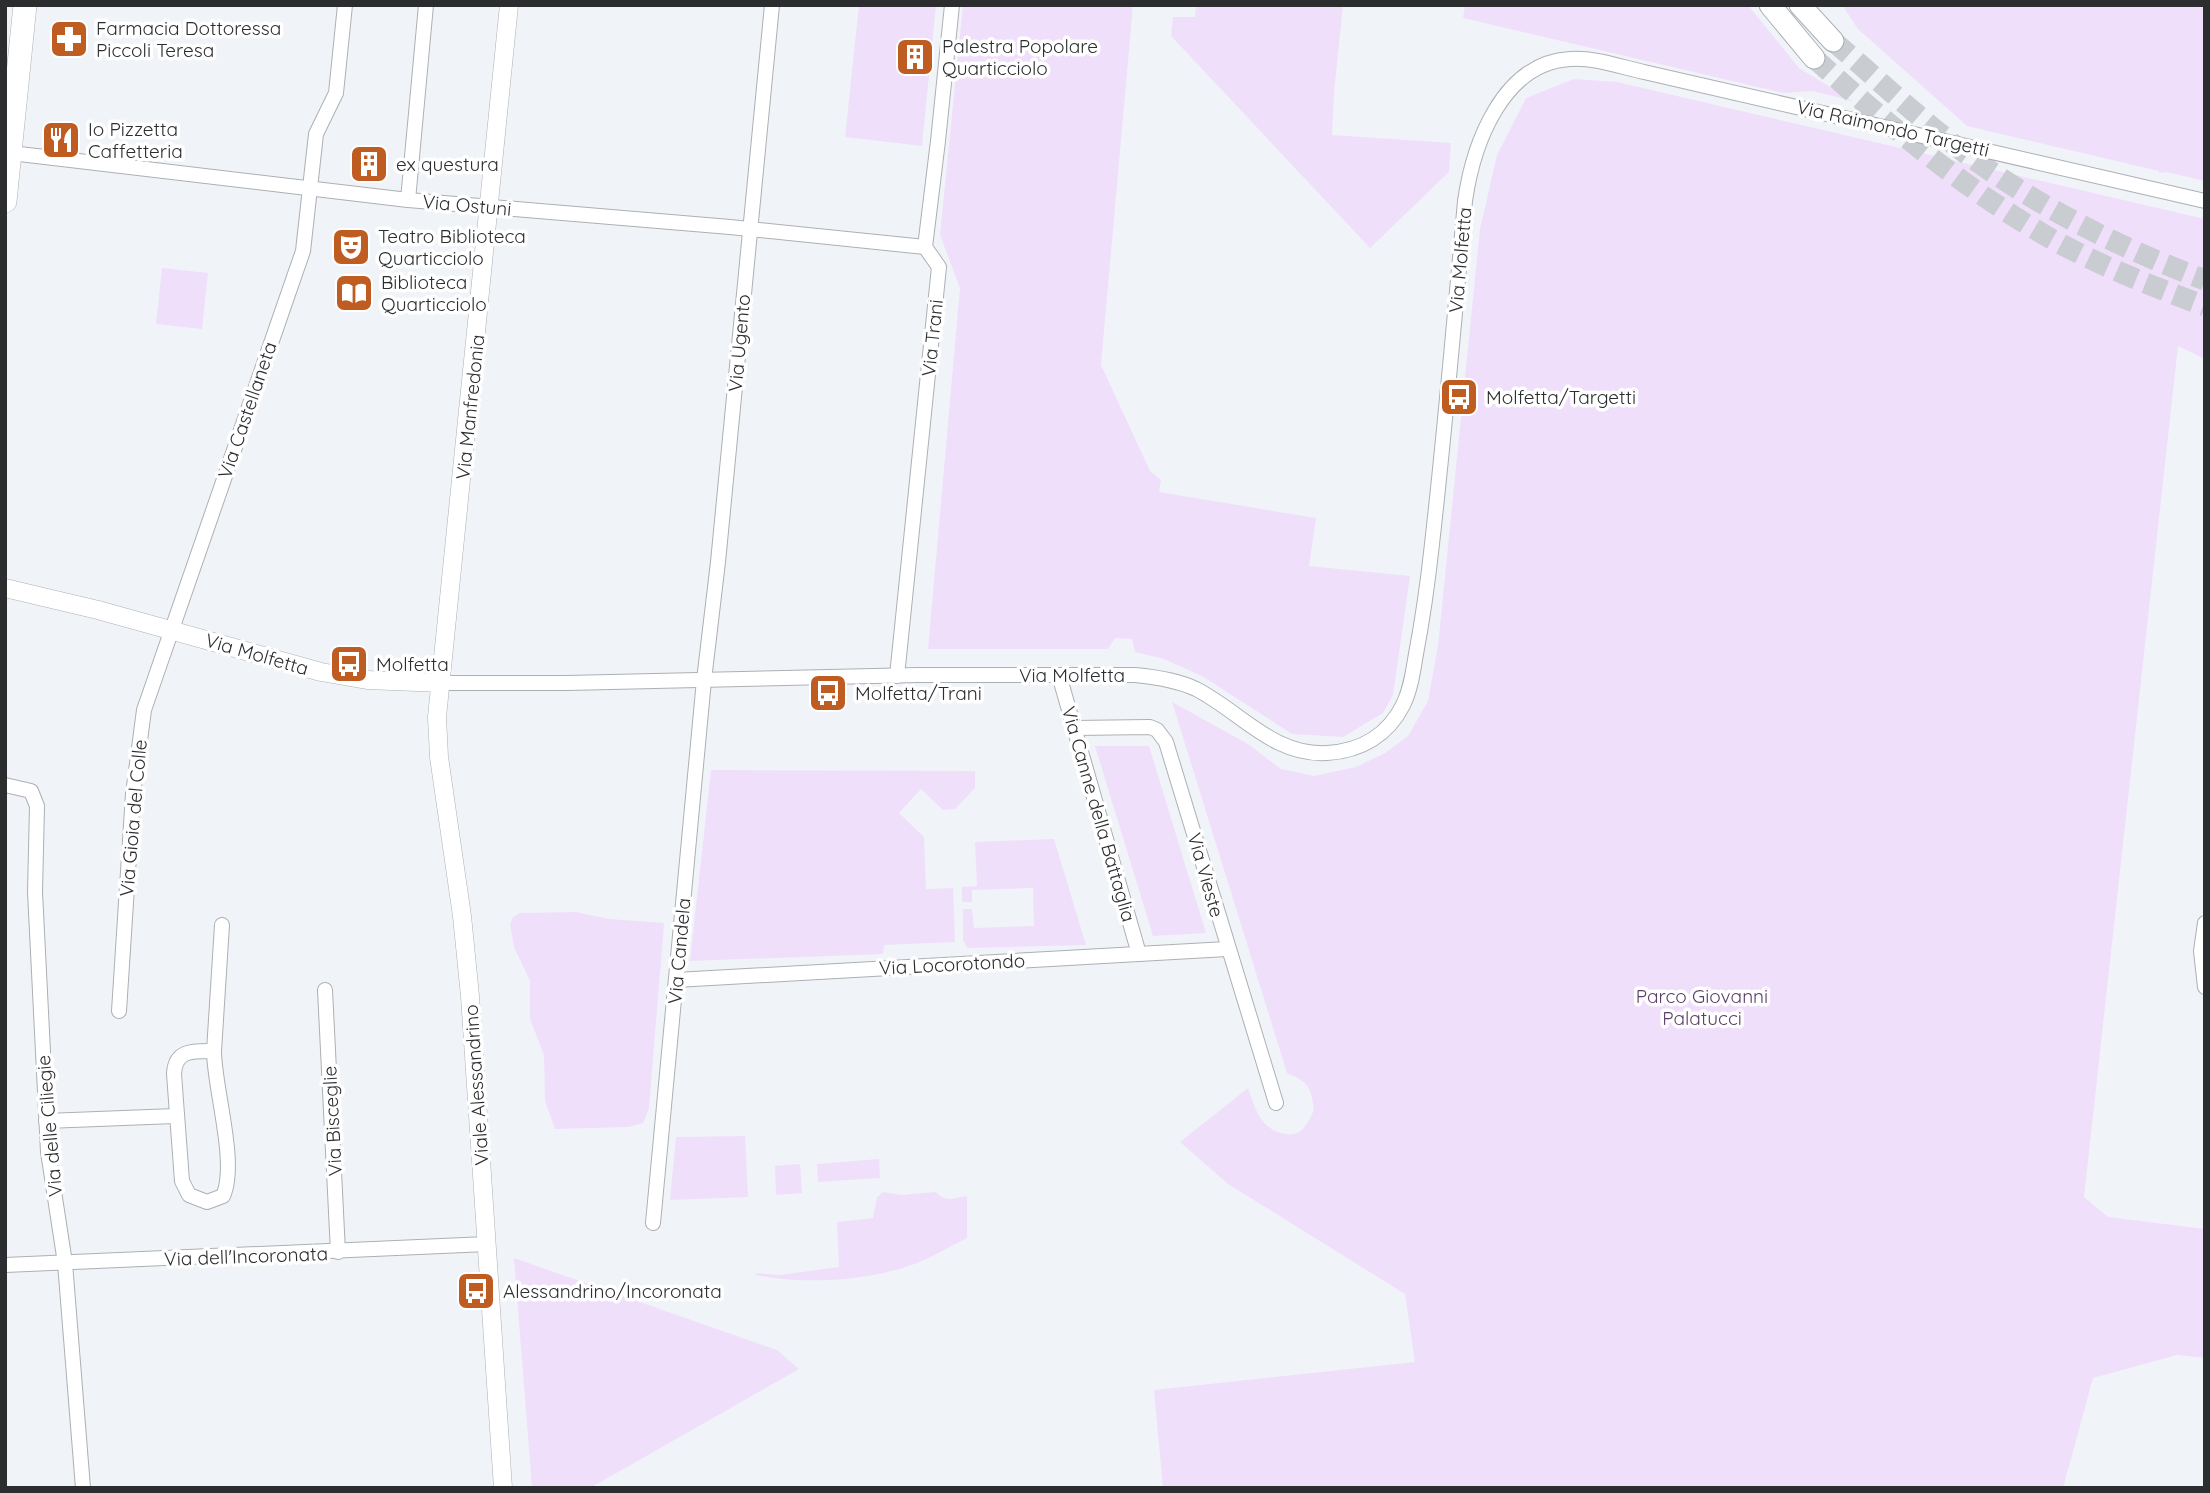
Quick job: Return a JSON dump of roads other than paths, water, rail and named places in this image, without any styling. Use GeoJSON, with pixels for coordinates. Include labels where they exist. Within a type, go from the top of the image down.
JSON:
{"type":"FeatureCollection","features":[{"type":"Feature","properties":{"kind":"main road"},"geometry":{"type":"LineString","coordinates":[[1770,5],[1814,58]]}},
{"type":"Feature","properties":{"kind":"main road"},"geometry":{"type":"LineString","coordinates":[[1800,5],[1833,41]]}},
{"type":"Feature","properties":{"kind":"main road"},"geometry":{"type":"LineString","coordinates":[[5,201],[24,6]]}},
{"type":"Feature","properties":{"kind":"street","name":"Via Castellaneta"},"geometry":{"type":"LineString","coordinates":[[173,630],[303,251],[316,134],[336,93],[345,5]]}},
{"type":"Feature","properties":{"kind":"street"},"geometry":{"type":"LineString","coordinates":[[408,200],[426,5]]}},
{"type":"Feature","properties":{"kind":"street","name":"Via Manfredonia"},"geometry":{"type":"LineString","coordinates":[[442,683],[509,5]]}},
{"type":"Feature","properties":{"kind":"street","name":"Via Ugento"},"geometry":{"type":"LineString","coordinates":[[704,680],[718,562],[772,5]]}},
{"type":"Feature","properties":{"kind":"street","name":"Via Trani"},"geometry":{"type":"LineString","coordinates":[[897,676],[939,267],[925,247],[952,5]]}},
{"type":"Feature","properties":{"kind":"street","name":"Via Molfetta"},"geometry":{"type":"LineString","coordinates":[[5,587],[173,630],[289,664],[353,678],[442,683],[1135,675],[1166,679],[1198,690],[1269,739],[1290,748],[1330,753],[1357,748],[1376,738],[1389,726],[1408,694],[1428,584],[1448,407],[1469,174],[1488,123],[1502,100],[1514,87],[1547,64],[1563,59],[1580,59]]}},
{"type":"Feature","properties":{"kind":"street","name":"Via Raimondo Targetti"},"geometry":{"type":"LineString","coordinates":[[1580,59],[1802,106],[2205,201]]}},
{"type":"Feature","properties":{"kind":"street","name":"Via Ostuni"},"geometry":{"type":"LineString","coordinates":[[11,153],[408,200],[925,247]]}},
{"type":"Feature","properties":{"kind":"street","name":"Via Gioia del Colle"},"geometry":{"type":"LineString","coordinates":[[119,1011],[133,794],[141,724],[173,630]]}},
{"type":"Feature","properties":{"kind":"street","name":"Via Canne della Battaglia"},"geometry":{"type":"LineString","coordinates":[[1059,675],[1139,954]]}},
{"type":"Feature","properties":{"kind":"street","name":"Via Candela"},"geometry":{"type":"LineString","coordinates":[[653,1223],[704,680]]}},
{"type":"Feature","properties":{"kind":"street","name":"Viale Alessandrino"},"geometry":{"type":"LineString","coordinates":[[442,683],[437,717],[438,742],[466,956],[503,1488]]}},
{"type":"Feature","properties":{"kind":"street","name":"Via Vieste"},"geometry":{"type":"LineString","coordinates":[[1074,728],[1150,727],[1162,735],[1166,742],[1276,1103]]}},
{"type":"Feature","properties":{"kind":"street","name":"Via delle Ciliegie"},"geometry":{"type":"LineString","coordinates":[[5,785],[31,791],[37,806],[35,892],[48,1152],[65,1263],[83,1488]]}},
{"type":"Feature","properties":{"kind":"street"},"geometry":{"type":"LineString","coordinates":[[2205,923],[2201,951],[2205,987]]}},
{"type":"Feature","properties":{"kind":"street"},"geometry":{"type":"LineString","coordinates":[[214,1051],[185,1052],[178,1058],[174,1074],[181,1177],[186,1191],[202,1202],[218,1199],[226,1189],[228,1176],[214,1051],[222,925]]}},
{"type":"Feature","properties":{"kind":"street","name":"Via Locorotondo"},"geometry":{"type":"LineString","coordinates":[[676,980],[1227,948]]}},
{"type":"Feature","properties":{"kind":"street","name":"Via Bisceglie"},"geometry":{"type":"LineString","coordinates":[[325,990],[338,1252]]}},
{"type":"Feature","properties":{"kind":"street"},"geometry":{"type":"LineString","coordinates":[[46,1121],[176,1116]]}},
{"type":"Feature","properties":{"kind":"street","name":"Via dell'Incoronata"},"geometry":{"type":"LineString","coordinates":[[5,1265],[487,1244]]}},
{"type":"Feature","properties":{"kind":"tunnel"},"geometry":{"type":"LineString","coordinates":[[1833,41],[1936,130],[2027,195],[2085,227],[2205,280]]}},
{"type":"Feature","properties":{"kind":"tunnel"},"geometry":{"type":"LineString","coordinates":[[1814,58],[1926,154],[2017,218],[2105,266],[2205,306]]}},
{"type":"Feature","properties":{"kind":"place","name":"Farmacia Dottoressa Piccoli Teresa"},"geometry":{"type":"Point","coordinates":[69,39]}},
{"type":"Feature","properties":{"kind":"place","name":"Palestra Popolare Quarticciolo"},"geometry":{"type":"Point","coordinates":[915,57]}},
{"type":"Feature","properties":{"kind":"place","name":"Io Pizzetta Caffetteria"},"geometry":{"type":"Point","coordinates":[61,140]}},
{"type":"Feature","properties":{"kind":"place","name":"ex questura"},"geometry":{"type":"Point","coordinates":[369,164]}},
{"type":"Feature","properties":{"kind":"place","name":"Teatro Biblioteca Quarticciolo"},"geometry":{"type":"Point","coordinates":[351,247]}},
{"type":"Feature","properties":{"kind":"place","name":"Biblioteca Quarticciolo"},"geometry":{"type":"Point","coordinates":[354,293]}},
{"type":"Feature","properties":{"kind":"place","name":"Molfetta/Targetti"},"geometry":{"type":"Point","coordinates":[1459,397]}},
{"type":"Feature","properties":{"kind":"place","name":"Molfetta"},"geometry":{"type":"Point","coordinates":[349,664]}},
{"type":"Feature","properties":{"kind":"place","name":"Molfetta/Trani"},"geometry":{"type":"Point","coordinates":[828,693]}},
{"type":"Feature","properties":{"kind":"place","name":"Alessandrino/Incoronata"},"geometry":{"type":"Point","coordinates":[476,1291]}},
{"type":"Feature","properties":{"kind":"park label","name":"Parco Giovanni Palatucci"},"geometry":{"type":"Point","coordinates":[1702,1007]}}]}
